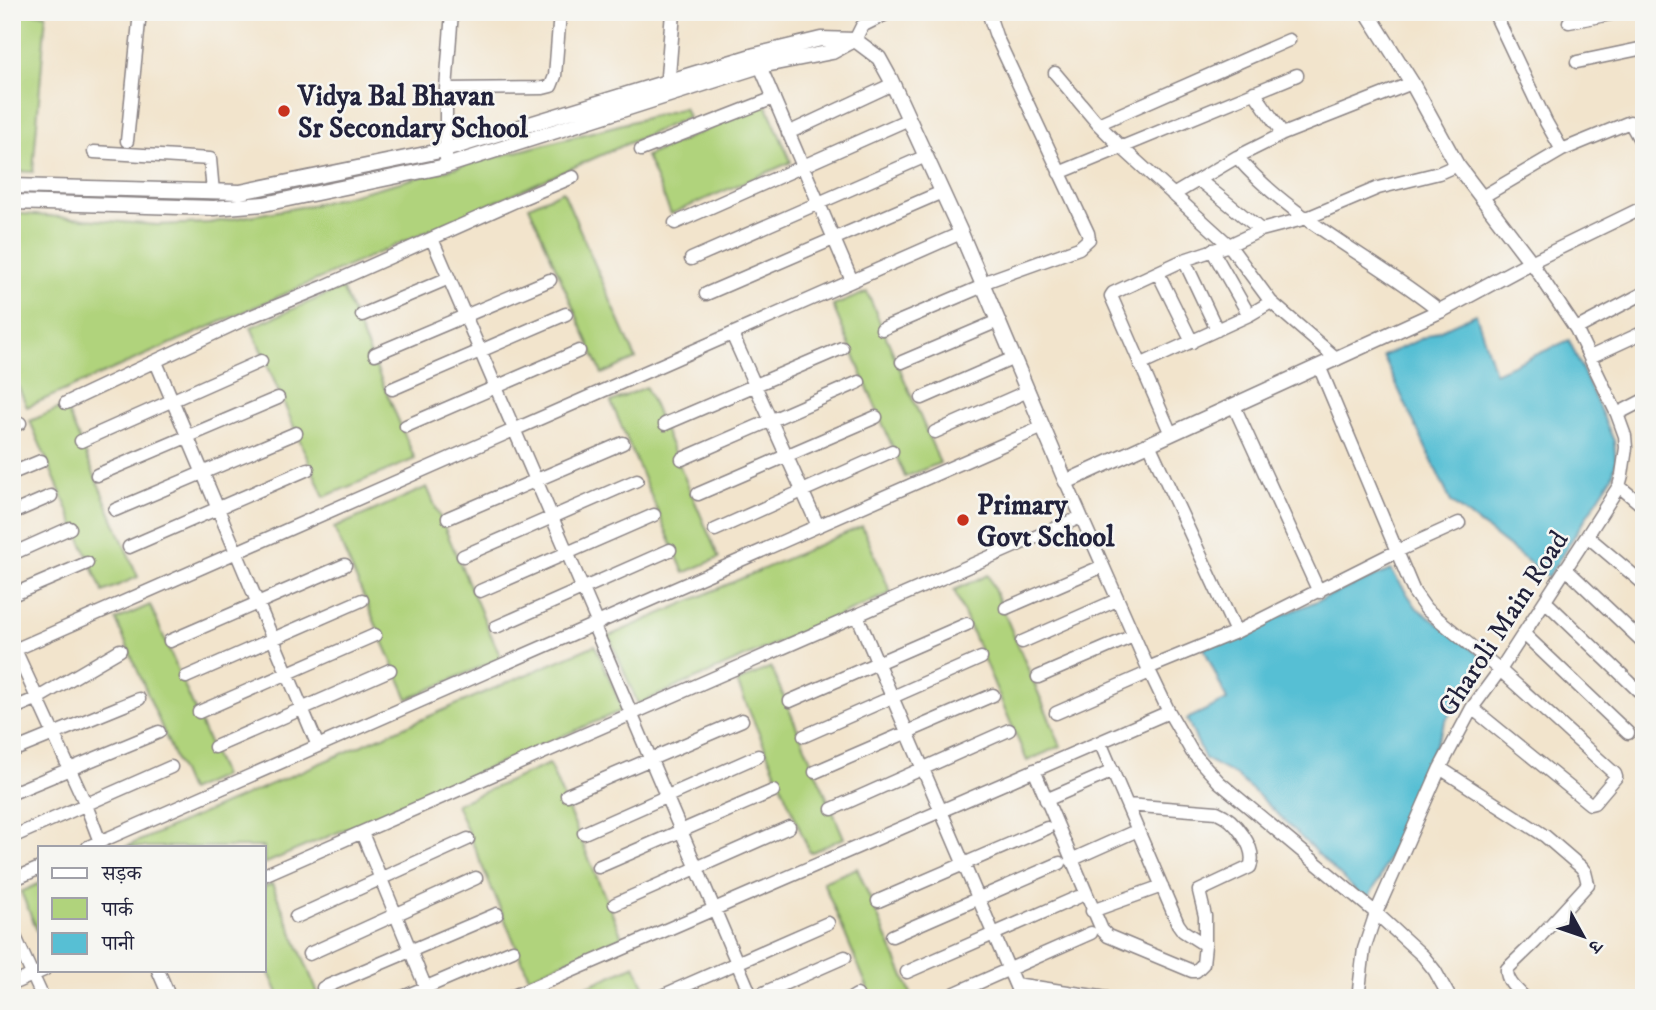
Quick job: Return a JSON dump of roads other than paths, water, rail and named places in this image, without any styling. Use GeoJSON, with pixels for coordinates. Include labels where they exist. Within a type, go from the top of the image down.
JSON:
{"type":"FeatureCollection","features":[{"type":"Feature","properties":{"kind":"street"},"geometry":{"type":"LineString","coordinates":[[127,141],[139,12]]}},
{"type":"Feature","properties":{"kind":"street"},"geometry":{"type":"LineString","coordinates":[[446,166],[446,89],[452,12]]}},
{"type":"Feature","properties":{"kind":"street"},"geometry":{"type":"LineString","coordinates":[[446,89],[551,86],[555,76],[560,12]]}},
{"type":"Feature","properties":{"kind":"street"},"geometry":{"type":"LineString","coordinates":[[666,97],[673,12]]}},
{"type":"Feature","properties":{"kind":"street"},"geometry":{"type":"LineString","coordinates":[[12,186],[240,192],[444,150],[668,82],[758,61],[832,52],[855,40],[862,26],[890,12]]}},
{"type":"Feature","properties":{"kind":"street"},"geometry":{"type":"LineString","coordinates":[[882,329],[982,284],[1086,244],[1088,233],[996,36],[988,12]]}},
{"type":"Feature","properties":{"kind":"street","name":"Gharoli Main Road"},"geometry":{"type":"LineString","coordinates":[[1358,998],[1364,949],[1376,914],[1440,768],[1472,708],[1524,634],[1619,486],[1626,448],[1625,436],[1617,414],[1576,329],[1531,262],[1457,165],[1412,83],[1367,12]]}},
{"type":"Feature","properties":{"kind":"street"},"geometry":{"type":"LineString","coordinates":[[1494,12],[1562,150]]}},
{"type":"Feature","properties":{"kind":"street"},"geometry":{"type":"LineString","coordinates":[[1569,22],[1621,12]]}},
{"type":"Feature","properties":{"kind":"street"},"geometry":{"type":"LineString","coordinates":[[855,40],[870,48],[879,58],[893,84],[961,233],[1133,636],[1169,712],[1192,752],[1219,782],[1423,957],[1435,971],[1450,998]]}},
{"type":"Feature","properties":{"kind":"street"},"geometry":{"type":"LineString","coordinates":[[1098,124],[1289,40]]}},
{"type":"Feature","properties":{"kind":"street"},"geometry":{"type":"LineString","coordinates":[[1577,62],[1644,48]]}},
{"type":"Feature","properties":{"kind":"street"},"geometry":{"type":"LineString","coordinates":[[12,202],[197,208],[264,204],[446,166],[666,97],[758,61]]}},
{"type":"Feature","properties":{"kind":"street"},"geometry":{"type":"LineString","coordinates":[[758,61],[852,281]]}},
{"type":"Feature","properties":{"kind":"street"},"geometry":{"type":"LineString","coordinates":[[1055,73],[1121,147],[1229,245],[1271,302],[1336,359]]}},
{"type":"Feature","properties":{"kind":"street"},"geometry":{"type":"LineString","coordinates":[[1059,173],[1297,75]]}},
{"type":"Feature","properties":{"kind":"street"},"geometry":{"type":"LineString","coordinates":[[1173,195],[1237,157],[1283,134],[1412,83]]}},
{"type":"Feature","properties":{"kind":"street"},"geometry":{"type":"LineString","coordinates":[[788,132],[893,84]]}},
{"type":"Feature","properties":{"kind":"street"},"geometry":{"type":"LineString","coordinates":[[1254,92],[1283,134]]}},
{"type":"Feature","properties":{"kind":"street"},"geometry":{"type":"LineString","coordinates":[[641,150],[774,98]]}},
{"type":"Feature","properties":{"kind":"street"},"geometry":{"type":"LineString","coordinates":[[674,223],[909,119]]}},
{"type":"Feature","properties":{"kind":"street"},"geometry":{"type":"LineString","coordinates":[[1482,197],[1562,150],[1630,122],[1644,147]]}},
{"type":"Feature","properties":{"kind":"street"},"geometry":{"type":"LineString","coordinates":[[93,152],[210,159],[213,192]]}},
{"type":"Feature","properties":{"kind":"street"},"geometry":{"type":"LineString","coordinates":[[691,259],[926,156]]}},
{"type":"Feature","properties":{"kind":"street"},"geometry":{"type":"LineString","coordinates":[[1237,157],[1307,218],[1440,311]]}},
{"type":"Feature","properties":{"kind":"street"},"geometry":{"type":"LineString","coordinates":[[1171,435],[1111,296],[1184,260],[1229,245],[1261,230],[1307,218],[1378,188],[1439,173],[1457,165]]}},
{"type":"Feature","properties":{"kind":"street"},"geometry":{"type":"LineString","coordinates":[[66,403],[247,318],[573,177]]}},
{"type":"Feature","properties":{"kind":"street"},"geometry":{"type":"LineString","coordinates":[[1199,180],[1261,230]]}},
{"type":"Feature","properties":{"kind":"street"},"geometry":{"type":"LineString","coordinates":[[706,294],[942,192]]}},
{"type":"Feature","properties":{"kind":"street"},"geometry":{"type":"LineString","coordinates":[[1066,482],[1440,311],[1531,262],[1644,207]]}},
{"type":"Feature","properties":{"kind":"street"},"geometry":{"type":"LineString","coordinates":[[961,233],[13,648],[86,805],[94,845],[1043,427]]}},
{"type":"Feature","properties":{"kind":"street"},"geometry":{"type":"LineString","coordinates":[[432,239],[567,553],[650,759],[752,998],[845,957]]}},
{"type":"Feature","properties":{"kind":"street"},"geometry":{"type":"LineString","coordinates":[[1212,250],[1250,315]]}},
{"type":"Feature","properties":{"kind":"street"},"geometry":{"type":"LineString","coordinates":[[1184,260],[1217,330]]}},
{"type":"Feature","properties":{"kind":"street"},"geometry":{"type":"LineString","coordinates":[[1158,273],[1192,342]]}},
{"type":"Feature","properties":{"kind":"street"},"geometry":{"type":"LineString","coordinates":[[362,315],[449,278]]}},
{"type":"Feature","properties":{"kind":"street"},"geometry":{"type":"LineString","coordinates":[[375,354],[550,280]]}},
{"type":"Feature","properties":{"kind":"street"},"geometry":{"type":"LineString","coordinates":[[1576,329],[1644,293]]}},
{"type":"Feature","properties":{"kind":"street"},"geometry":{"type":"LineString","coordinates":[[1140,365],[1250,315],[1271,302]]}},
{"type":"Feature","properties":{"kind":"street"},"geometry":{"type":"LineString","coordinates":[[392,389],[566,314]]}},
{"type":"Feature","properties":{"kind":"street"},"geometry":{"type":"LineString","coordinates":[[902,362],[998,321]]}},
{"type":"Feature","properties":{"kind":"street"},"geometry":{"type":"LineString","coordinates":[[1590,357],[1644,332]]}},
{"type":"Feature","properties":{"kind":"street"},"geometry":{"type":"LineString","coordinates":[[732,334],[818,526]]}},
{"type":"Feature","properties":{"kind":"street"},"geometry":{"type":"LineString","coordinates":[[665,424],[842,348]]}},
{"type":"Feature","properties":{"kind":"street"},"geometry":{"type":"LineString","coordinates":[[406,426],[579,351]]}},
{"type":"Feature","properties":{"kind":"street"},"geometry":{"type":"LineString","coordinates":[[922,398],[1014,358]]}},
{"type":"Feature","properties":{"kind":"street"},"geometry":{"type":"LineString","coordinates":[[81,441],[261,361]]}},
{"type":"Feature","properties":{"kind":"street"},"geometry":{"type":"LineString","coordinates":[[156,362],[318,746]]}},
{"type":"Feature","properties":{"kind":"street"},"geometry":{"type":"LineString","coordinates":[[1319,366],[1395,552],[1414,592],[1426,609],[1500,670],[1616,777],[1594,803],[1590,804],[1472,708]]}},
{"type":"Feature","properties":{"kind":"street"},"geometry":{"type":"LineString","coordinates":[[682,459],[859,382]]}},
{"type":"Feature","properties":{"kind":"street"},"geometry":{"type":"LineString","coordinates":[[935,432],[1028,391]]}},
{"type":"Feature","properties":{"kind":"street"},"geometry":{"type":"LineString","coordinates":[[97,475],[278,398]]}},
{"type":"Feature","properties":{"kind":"street"},"geometry":{"type":"LineString","coordinates":[[1617,414],[1644,400]]}},
{"type":"Feature","properties":{"kind":"street"},"geometry":{"type":"LineString","coordinates":[[1234,406],[1319,592]]}},
{"type":"Feature","properties":{"kind":"street"},"geometry":{"type":"LineString","coordinates":[[698,494],[876,417]]}},
{"type":"Feature","properties":{"kind":"street"},"geometry":{"type":"LineString","coordinates":[[115,510],[296,433]]}},
{"type":"Feature","properties":{"kind":"street"},"geometry":{"type":"LineString","coordinates":[[448,518],[623,443]]}},
{"type":"Feature","properties":{"kind":"street"},"geometry":{"type":"LineString","coordinates":[[1149,444],[1236,632]]}},
{"type":"Feature","properties":{"kind":"street"},"geometry":{"type":"LineString","coordinates":[[715,530],[892,452]]}},
{"type":"Feature","properties":{"kind":"street"},"geometry":{"type":"LineString","coordinates":[[12,472],[41,461]]}},
{"type":"Feature","properties":{"kind":"street"},"geometry":{"type":"LineString","coordinates":[[129,547],[308,469]]}},
{"type":"Feature","properties":{"kind":"street"},"geometry":{"type":"LineString","coordinates":[[463,556],[637,480]]}},
{"type":"Feature","properties":{"kind":"street"},"geometry":{"type":"LineString","coordinates":[[1619,486],[1644,507]]}},
{"type":"Feature","properties":{"kind":"street"},"geometry":{"type":"LineString","coordinates":[[12,513],[51,496]]}},
{"type":"Feature","properties":{"kind":"street"},"geometry":{"type":"LineString","coordinates":[[480,591],[654,515]]}},
{"type":"Feature","properties":{"kind":"street"},"geometry":{"type":"LineString","coordinates":[[266,874],[1081,517]]}},
{"type":"Feature","properties":{"kind":"street"},"geometry":{"type":"LineString","coordinates":[[1056,713],[1236,632],[1395,552],[1460,523]]}},
{"type":"Feature","properties":{"kind":"street"},"geometry":{"type":"LineString","coordinates":[[12,554],[70,528]]}},
{"type":"Feature","properties":{"kind":"street"},"geometry":{"type":"LineString","coordinates":[[1587,536],[1644,584]]}},
{"type":"Feature","properties":{"kind":"street"},"geometry":{"type":"LineString","coordinates":[[496,627],[670,550]]}},
{"type":"Feature","properties":{"kind":"street"},"geometry":{"type":"LineString","coordinates":[[12,595],[87,564]]}},
{"type":"Feature","properties":{"kind":"street"},"geometry":{"type":"LineString","coordinates":[[170,641],[345,565]]}},
{"type":"Feature","properties":{"kind":"street"},"geometry":{"type":"LineString","coordinates":[[1006,608],[1103,566]]}},
{"type":"Feature","properties":{"kind":"street"},"geometry":{"type":"LineString","coordinates":[[1565,568],[1644,643]]}},
{"type":"Feature","properties":{"kind":"street"},"geometry":{"type":"LineString","coordinates":[[186,677],[362,600]]}},
{"type":"Feature","properties":{"kind":"street"},"geometry":{"type":"LineString","coordinates":[[1022,642],[1117,600]]}},
{"type":"Feature","properties":{"kind":"street"},"geometry":{"type":"LineString","coordinates":[[1545,601],[1644,696]]}},
{"type":"Feature","properties":{"kind":"street"},"geometry":{"type":"LineString","coordinates":[[857,615],[1021,998]]}},
{"type":"Feature","properties":{"kind":"street"},"geometry":{"type":"LineString","coordinates":[[790,701],[967,624]]}},
{"type":"Feature","properties":{"kind":"street"},"geometry":{"type":"LineString","coordinates":[[1524,634],[1628,733]]}},
{"type":"Feature","properties":{"kind":"street"},"geometry":{"type":"LineString","coordinates":[[199,712],[375,635]]}},
{"type":"Feature","properties":{"kind":"street"},"geometry":{"type":"LineString","coordinates":[[1038,677],[1133,636]]}},
{"type":"Feature","properties":{"kind":"street"},"geometry":{"type":"LineString","coordinates":[[12,709],[38,698],[120,650]]}},
{"type":"Feature","properties":{"kind":"street"},"geometry":{"type":"LineString","coordinates":[[804,736],[981,659]]}},
{"type":"Feature","properties":{"kind":"street"},"geometry":{"type":"LineString","coordinates":[[215,747],[390,670]]}},
{"type":"Feature","properties":{"kind":"street"},"geometry":{"type":"LineString","coordinates":[[815,772],[993,695]]}},
{"type":"Feature","properties":{"kind":"street"},"geometry":{"type":"LineString","coordinates":[[12,751],[139,699]]}},
{"type":"Feature","properties":{"kind":"street"},"geometry":{"type":"LineString","coordinates":[[509,998],[1169,712]]}},
{"type":"Feature","properties":{"kind":"street"},"geometry":{"type":"LineString","coordinates":[[567,795],[742,720]]}},
{"type":"Feature","properties":{"kind":"street"},"geometry":{"type":"LineString","coordinates":[[832,809],[1009,730]]}},
{"type":"Feature","properties":{"kind":"street"},"geometry":{"type":"LineString","coordinates":[[12,793],[159,732]]}},
{"type":"Feature","properties":{"kind":"street"},"geometry":{"type":"LineString","coordinates":[[1100,742],[1180,928],[1205,945]]}},
{"type":"Feature","properties":{"kind":"street"},"geometry":{"type":"LineString","coordinates":[[584,833],[758,756]]}},
{"type":"Feature","properties":{"kind":"street"},"geometry":{"type":"LineString","coordinates":[[12,837],[171,767]]}},
{"type":"Feature","properties":{"kind":"street"},"geometry":{"type":"LineString","coordinates":[[1440,768],[1545,836],[1585,872],[1588,884],[1535,942],[1507,968],[1506,976],[1510,983],[1525,998]]}},
{"type":"Feature","properties":{"kind":"street"},"geometry":{"type":"LineString","coordinates":[[1034,770],[1066,861],[1108,936],[1196,971],[1203,964],[1205,945],[1205,916],[1199,891],[1252,865],[1251,852],[1237,827],[1227,816],[1217,812],[1127,805]]}},
{"type":"Feature","properties":{"kind":"street"},"geometry":{"type":"LineString","coordinates":[[1046,800],[1112,771]]}},
{"type":"Feature","properties":{"kind":"street"},"geometry":{"type":"LineString","coordinates":[[598,867],[773,792]]}},
{"type":"Feature","properties":{"kind":"street"},"geometry":{"type":"LineString","coordinates":[[615,904],[789,827]]}},
{"type":"Feature","properties":{"kind":"street"},"geometry":{"type":"LineString","coordinates":[[877,901],[1047,828]]}},
{"type":"Feature","properties":{"kind":"street"},"geometry":{"type":"LineString","coordinates":[[891,936],[1138,830]]}},
{"type":"Feature","properties":{"kind":"street"},"geometry":{"type":"LineString","coordinates":[[362,833],[428,992]]}},
{"type":"Feature","properties":{"kind":"street"},"geometry":{"type":"LineString","coordinates":[[296,917],[468,839]]}},
{"type":"Feature","properties":{"kind":"street"},"geometry":{"type":"LineString","coordinates":[[12,880],[38,869]]}},
{"type":"Feature","properties":{"kind":"street"},"geometry":{"type":"LineString","coordinates":[[309,954],[476,878]]}},
{"type":"Feature","properties":{"kind":"street"},"geometry":{"type":"LineString","coordinates":[[1093,911],[1162,886]]}},
{"type":"Feature","properties":{"kind":"street"},"geometry":{"type":"LineString","coordinates":[[907,972],[1077,897]]}},
{"type":"Feature","properties":{"kind":"street"},"geometry":{"type":"LineString","coordinates":[[323,988],[497,914]]}},
{"type":"Feature","properties":{"kind":"street"},"geometry":{"type":"LineString","coordinates":[[657,998],[828,923]]}},
{"type":"Feature","properties":{"kind":"street"},"geometry":{"type":"LineString","coordinates":[[12,930],[38,972],[43,998]]}},
{"type":"Feature","properties":{"kind":"street"},"geometry":{"type":"LineString","coordinates":[[944,998],[1091,933]]}},
{"type":"Feature","properties":{"kind":"street"},"geometry":{"type":"LineString","coordinates":[[401,998],[428,992],[513,950]]}},
{"type":"Feature","properties":{"kind":"street"},"geometry":{"type":"LineString","coordinates":[[12,984],[38,972]]}},
{"type":"Feature","properties":{"kind":"street"},"geometry":{"type":"LineString","coordinates":[[159,972],[170,998]]}},
{"type":"Feature","properties":{"kind":"street"},"geometry":{"type":"LineString","coordinates":[[1015,984],[1078,996],[1107,998]]}},
{"type":"Feature","properties":{"kind":"water"},"geometry":{"type":"Polygon","coordinates":[[[1476,314],[1495,373],[1569,340],[1614,441],[1616,462],[1612,477],[1548,577],[1451,502],[1383,356],[1476,314]]]}},
{"type":"Feature","properties":{"kind":"water"},"geometry":{"type":"Polygon","coordinates":[[[1391,570],[1417,608],[1486,660],[1446,720],[1379,880],[1366,901],[1258,795],[1235,775],[1205,759],[1187,719],[1227,700],[1204,648],[1391,570]]]}},
{"type":"Feature","properties":{"kind":"place","name":"Vidya Bal Bhavan Sr Secondary School"},"geometry":{"type":"Point","coordinates":[284,111]}},
{"type":"Feature","properties":{"kind":"place","name":"Primary Govt School"},"geometry":{"type":"Point","coordinates":[963,520]}}]}
